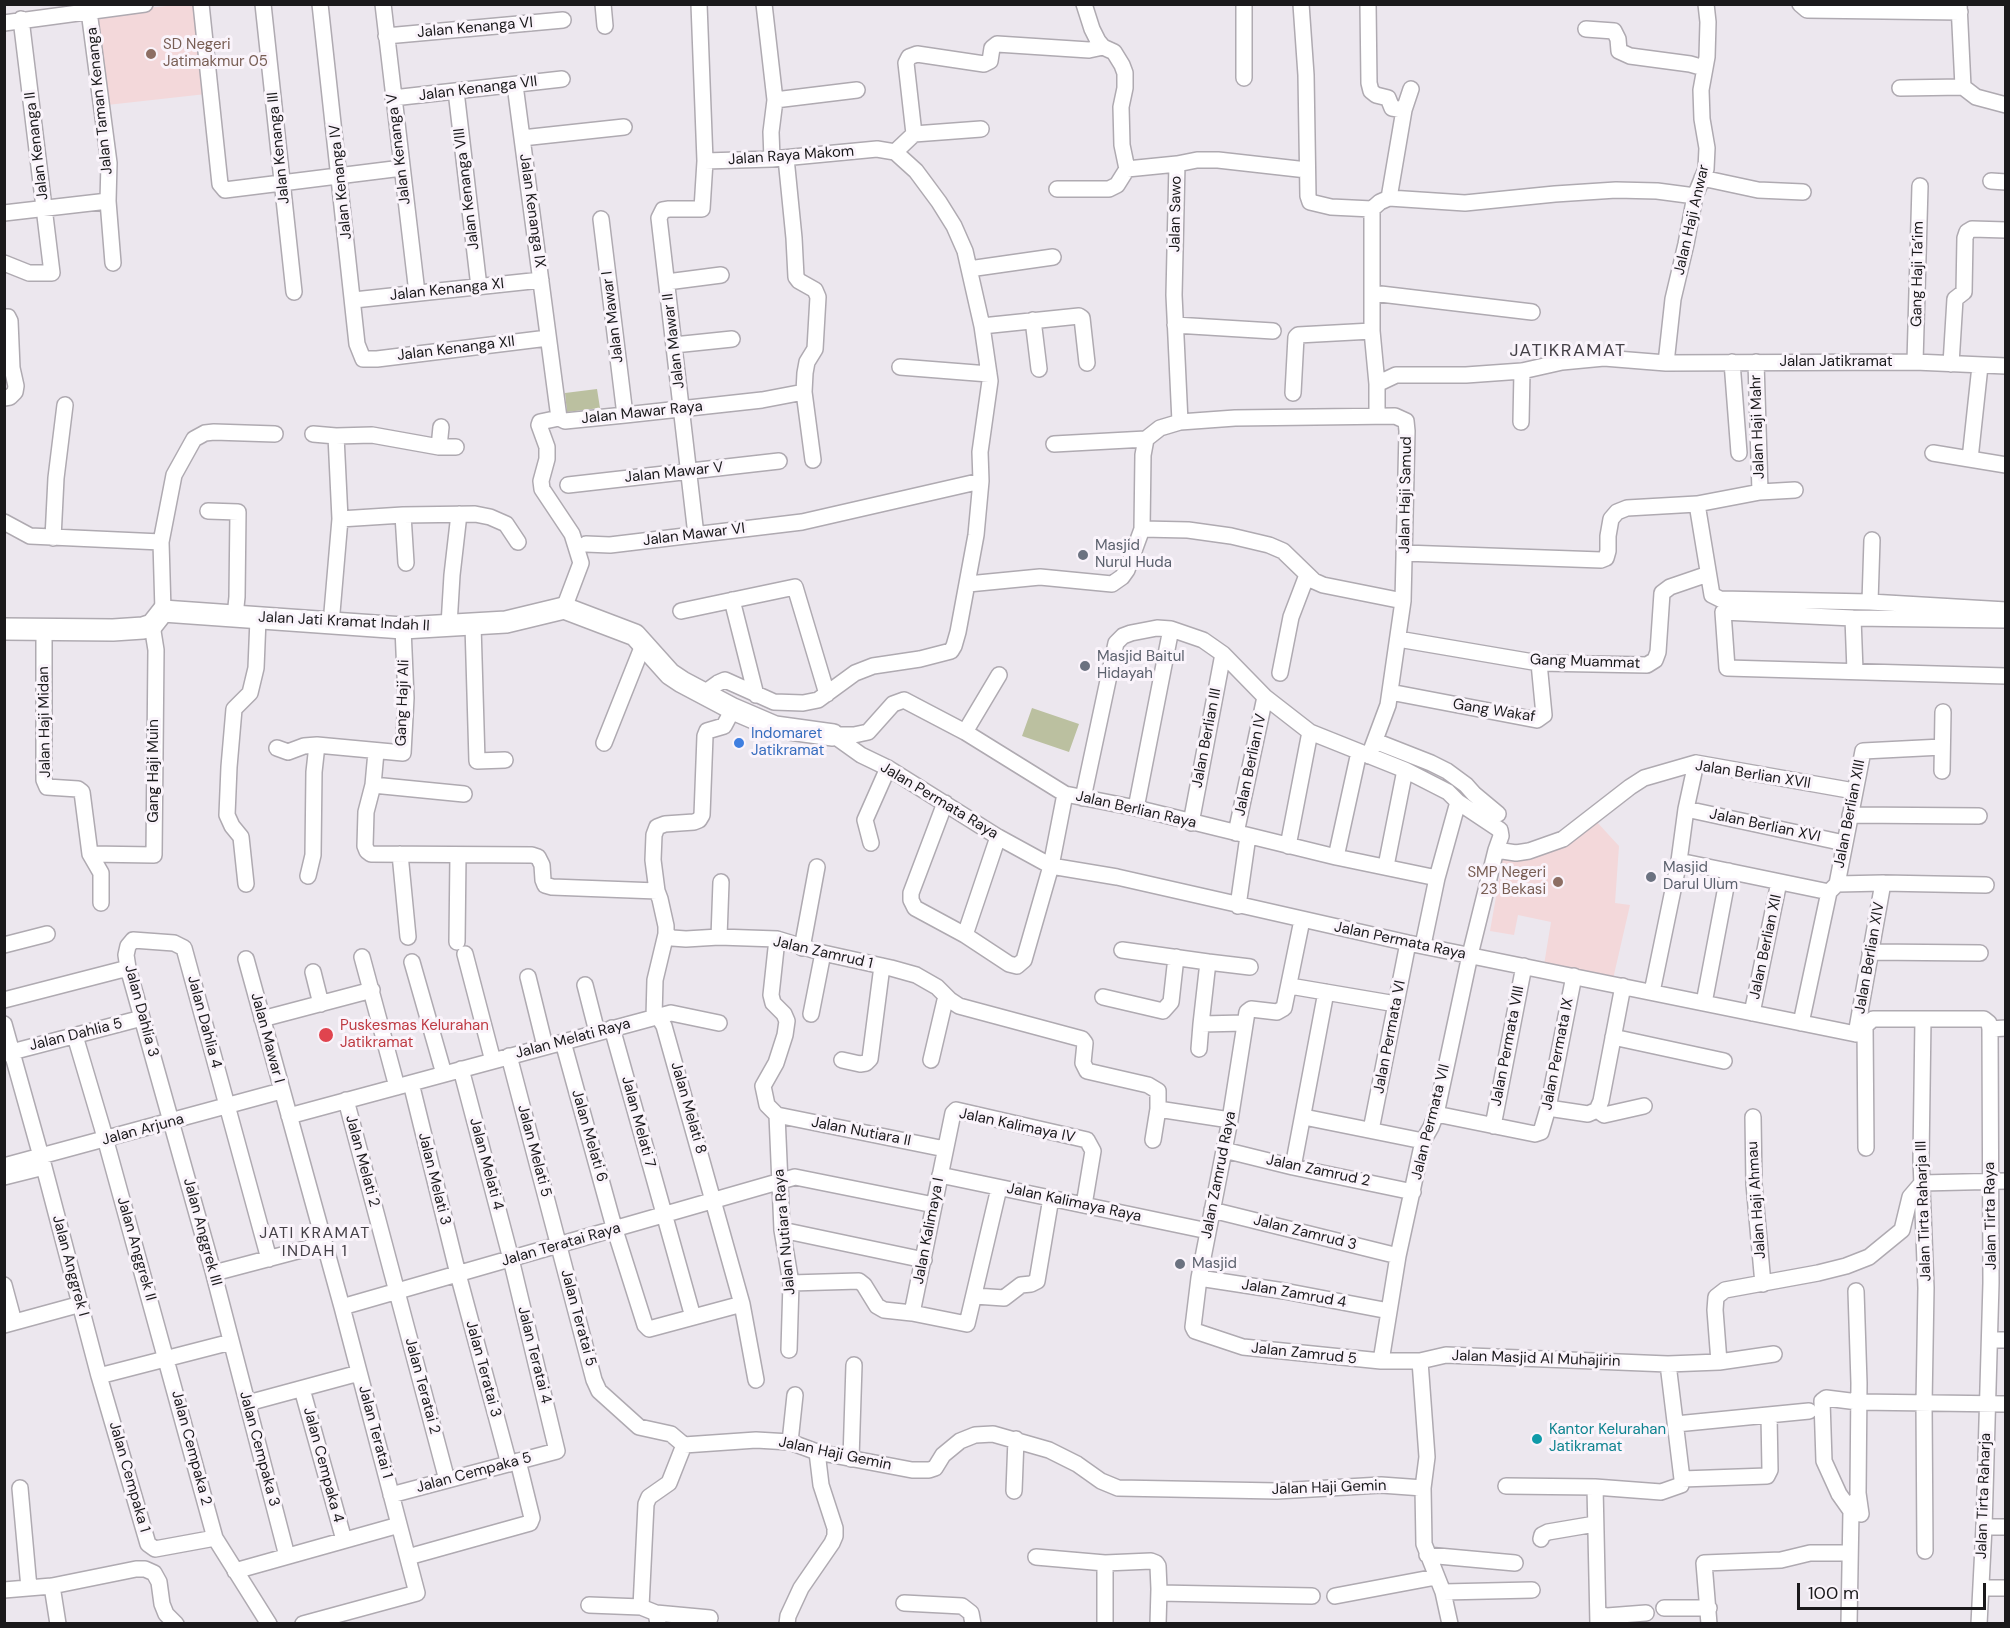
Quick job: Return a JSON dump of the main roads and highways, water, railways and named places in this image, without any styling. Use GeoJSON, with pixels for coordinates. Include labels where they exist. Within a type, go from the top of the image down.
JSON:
{"type":"FeatureCollection","features":[{"type":"Feature","properties":{"kind":"place","name":"SD Negeri Jatimakmur 05"},"geometry":{"type":"Point","coordinates":[151,54]}},
{"type":"Feature","properties":{"kind":"place","name":"Masjid Nurul Huda"},"geometry":{"type":"Point","coordinates":[1083,555]}},
{"type":"Feature","properties":{"kind":"place","name":"Masjid Baitul Hidayah"},"geometry":{"type":"Point","coordinates":[1085,666]}},
{"type":"Feature","properties":{"kind":"place","name":"Indomaret Jatikramat"},"geometry":{"type":"Point","coordinates":[739,743]}},
{"type":"Feature","properties":{"kind":"place","name":"Masjid Darul Ulum"},"geometry":{"type":"Point","coordinates":[1651,877]}},
{"type":"Feature","properties":{"kind":"place","name":"SMP Negeri 23 Bekasi"},"geometry":{"type":"Point","coordinates":[1558,882]}},
{"type":"Feature","properties":{"kind":"place","name":"Puskesmas Kelurahan Jatikramat"},"geometry":{"type":"Point","coordinates":[326,1035]}},
{"type":"Feature","properties":{"kind":"place","name":"Masjid"},"geometry":{"type":"Point","coordinates":[1180,1264]}},
{"type":"Feature","properties":{"kind":"place","name":"Kantor Kelurahan Jatikramat"},"geometry":{"type":"Point","coordinates":[1537,1439]}},
{"type":"Feature","properties":{"kind":"district","name":"JATIKRAMAT"},"geometry":{"type":"Point","coordinates":[1568,351]}},
{"type":"Feature","properties":{"kind":"district","name":"JATI KRAMAT INDAH 1"},"geometry":{"type":"Point","coordinates":[315,1243]}}]}
